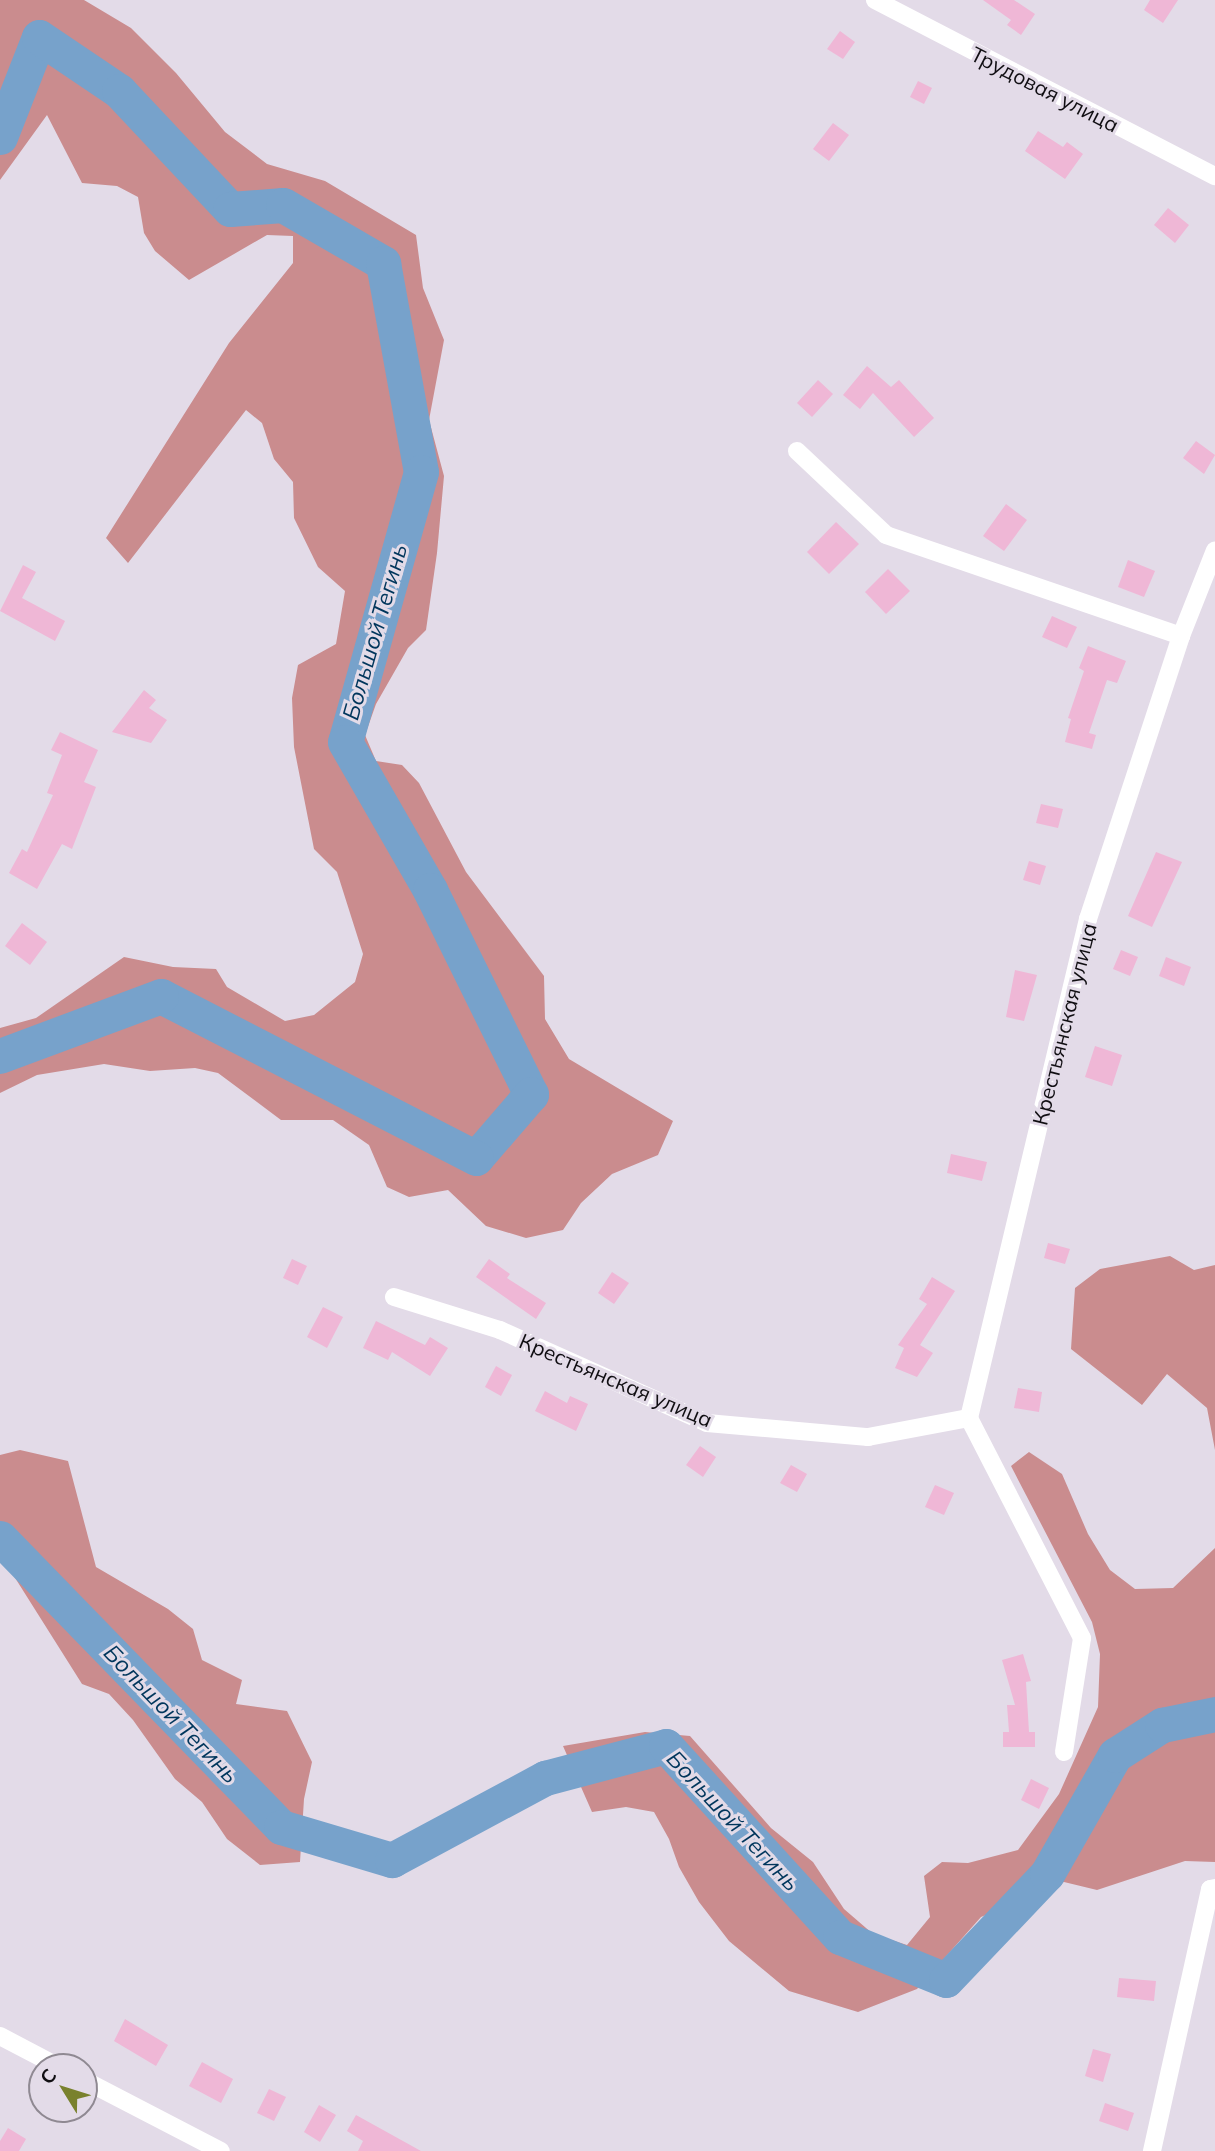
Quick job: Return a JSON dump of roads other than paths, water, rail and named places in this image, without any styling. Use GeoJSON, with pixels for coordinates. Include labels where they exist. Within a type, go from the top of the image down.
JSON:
{"type":"FeatureCollection","features":[{"type":"Feature","properties":{"kind":"street","name":"Трудовая улица"},"geometry":{"type":"LineString","coordinates":[[875,0],[1215,176]]}},
{"type":"Feature","properties":{"kind":"street"},"geometry":{"type":"LineString","coordinates":[[797,451],[886,536],[1181,636]]}},
{"type":"Feature","properties":{"kind":"street","name":"Крестьянская улица"},"geometry":{"type":"LineString","coordinates":[[394,1297],[500,1330],[706,1423],[868,1437],[969,1418],[1088,919],[1181,636],[1215,550]]}},
{"type":"Feature","properties":{"kind":"street"},"geometry":{"type":"LineString","coordinates":[[969,1418],[1082,1638],[1064,1752]]}},
{"type":"Feature","properties":{"kind":"street"},"geometry":{"type":"LineString","coordinates":[[1152,2151],[1210,1889],[1215,1888]]}},
{"type":"Feature","properties":{"kind":"street"},"geometry":{"type":"LineString","coordinates":[[0,2036],[32,2053]]}},
{"type":"Feature","properties":{"kind":"street"},"geometry":{"type":"LineString","coordinates":[[98,2087],[220,2151]]}},
{"type":"Feature","properties":{"kind":"waterway","name":"Большой Тегинь"},"geometry":{"type":"LineString","coordinates":[[0,137],[39,37],[119,91],[230,209],[283,205],[383,263],[421,472],[345,742],[430,890],[531,1094],[476,1158],[161,996],[0,1056]]}},
{"type":"Feature","properties":{"kind":"waterway","name":"Большой Тегинь"},"geometry":{"type":"LineString","coordinates":[[0,1538],[281,1827],[392,1860],[545,1778],[666,1746],[840,1937],[946,1980],[1047,1874],[1115,1755],[1162,1725],[1215,1714]]}}]}
